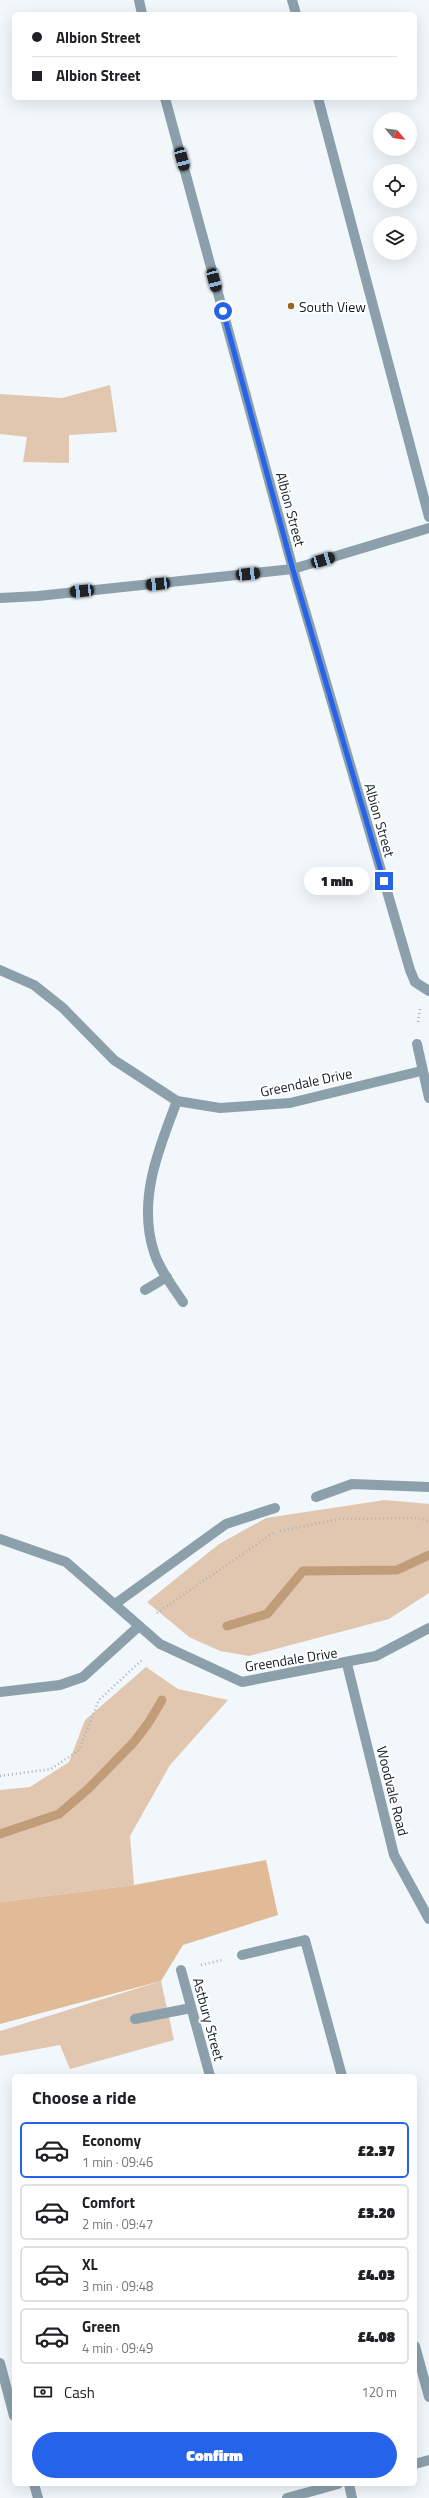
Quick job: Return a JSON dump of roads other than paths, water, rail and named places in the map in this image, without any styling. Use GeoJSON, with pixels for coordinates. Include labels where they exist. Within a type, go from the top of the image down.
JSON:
{"type":"FeatureCollection","features":[{"type":"Feature","properties":{"kind":"street"},"geometry":{"type":"LineString","coordinates":[[139,0],[142,12]]}},
{"type":"Feature","properties":{"kind":"street"},"geometry":{"type":"LineString","coordinates":[[292,0],[295,12]]}},
{"type":"Feature","properties":{"kind":"street","name":"Albion Street"},"geometry":{"type":"LineString","coordinates":[[166,100],[293,570],[410,970],[415,982],[426,990]]}},
{"type":"Feature","properties":{"kind":"street"},"geometry":{"type":"LineString","coordinates":[[319,100],[429,517]]}},
{"type":"Feature","properties":{"kind":"street"},"geometry":{"type":"LineString","coordinates":[[0,598],[38,596],[293,570],[429,528]]}},
{"type":"Feature","properties":{"kind":"street","name":"Greendale Drive"},"geometry":{"type":"LineString","coordinates":[[0,970],[34,985],[63,1008],[114,1060],[177,1100],[220,1108],[275,1104],[421,1070]]}},
{"type":"Feature","properties":{"kind":"street"},"geometry":{"type":"LineString","coordinates":[[416,1044],[421,1070],[429,1098]]}},
{"type":"Feature","properties":{"kind":"street"},"geometry":{"type":"LineString","coordinates":[[177,1100],[156,1155],[147,1206],[154,1252],[167,1277],[183,1302]]}},
{"type":"Feature","properties":{"kind":"street"},"geometry":{"type":"LineString","coordinates":[[145,1290],[167,1277]]}},
{"type":"Feature","properties":{"kind":"street"},"geometry":{"type":"LineString","coordinates":[[316,1497],[352,1484],[429,1486]]}},
{"type":"Feature","properties":{"kind":"street"},"geometry":{"type":"LineString","coordinates":[[115,1604],[226,1524],[275,1508]]}},
{"type":"Feature","properties":{"kind":"street","name":"Greendale Drive"},"geometry":{"type":"LineString","coordinates":[[0,1539],[66,1562],[160,1644],[242,1682],[347,1664],[376,1656],[429,1628]]}},
{"type":"Feature","properties":{"kind":"street"},"geometry":{"type":"LineString","coordinates":[[0,1692],[60,1685],[83,1677],[139,1626]]}},
{"type":"Feature","properties":{"kind":"street","name":"Woodvale Road"},"geometry":{"type":"LineString","coordinates":[[347,1664],[394,1855],[429,1919]]}},
{"type":"Feature","properties":{"kind":"street"},"geometry":{"type":"LineString","coordinates":[[242,1955],[305,1940],[341,2074]]}},
{"type":"Feature","properties":{"kind":"street","name":"Astbury Street"},"geometry":{"type":"LineString","coordinates":[[181,1970],[209,2074]]}},
{"type":"Feature","properties":{"kind":"street"},"geometry":{"type":"LineString","coordinates":[[135,2019],[192,2008]]}},
{"type":"Feature","properties":{"kind":"street"},"geometry":{"type":"LineString","coordinates":[[417,2353],[429,2397]]}},
{"type":"Feature","properties":{"kind":"street"},"geometry":{"type":"LineString","coordinates":[[0,2364],[12,2409]]}},
{"type":"Feature","properties":{"kind":"street"},"geometry":{"type":"LineString","coordinates":[[417,2463],[429,2460]]}},
{"type":"Feature","properties":{"kind":"street"},"geometry":{"type":"LineString","coordinates":[[35,2486],[38,2498]]}},
{"type":"Feature","properties":{"kind":"street"},"geometry":{"type":"LineString","coordinates":[[287,2498],[321,2486]]}},
{"type":"Feature","properties":{"kind":"street"},"geometry":{"type":"LineString","coordinates":[[349,2486],[352,2498]]}},
{"type":"Feature","properties":{"kind":"waterway"},"geometry":{"type":"LineString","coordinates":[[227,1626],[267,1614],[303,1571],[397,1570],[429,1555]]}},
{"type":"Feature","properties":{"kind":"waterway"},"geometry":{"type":"LineString","coordinates":[[0,1834],[59,1814],[88,1789],[134,1742],[149,1722],[162,1700]]}},
{"type":"Feature","properties":{"kind":"place","name":"South View"},"geometry":{"type":"Point","coordinates":[291,306]}}]}
